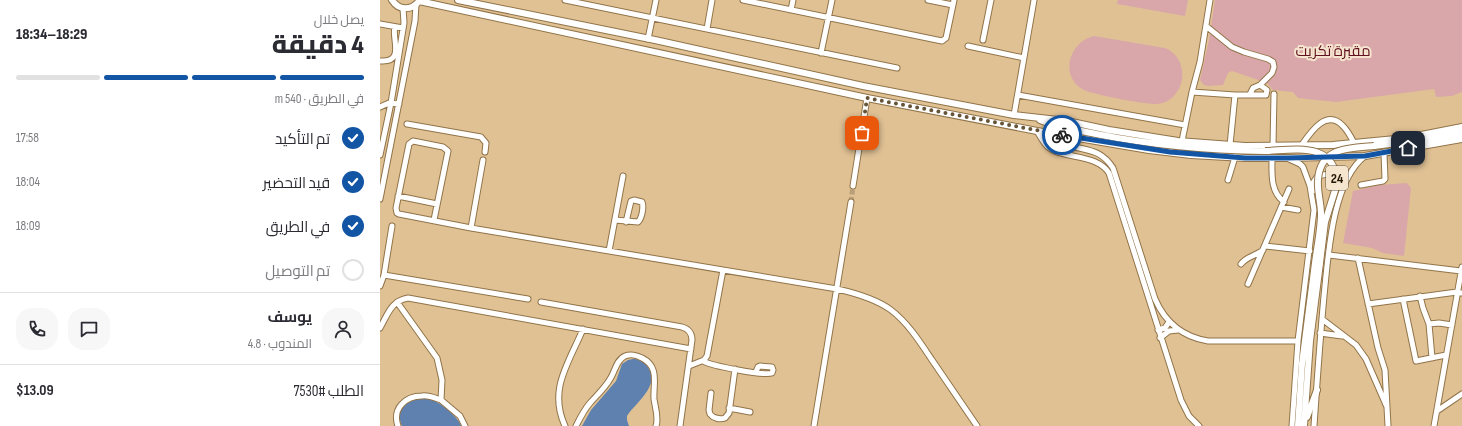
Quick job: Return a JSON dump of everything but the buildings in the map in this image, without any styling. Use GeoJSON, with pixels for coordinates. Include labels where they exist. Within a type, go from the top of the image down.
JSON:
{"type":"FeatureCollection","features":[{"type":"Feature","properties":{"kind":"main road"},"geometry":{"type":"LineString","coordinates":[[392,0],[396,5],[403,8],[410,8],[418,2],[864,97],[1059,135],[1170,152],[1272,158],[1365,156],[1462,139]]}},
{"type":"Feature","properties":{"kind":"main road"},"geometry":{"type":"LineString","coordinates":[[458,0],[648,39],[863,86],[1014,115],[1067,121],[1109,130],[1182,142],[1230,145],[1301,146],[1406,138],[1462,127]]}},
{"type":"Feature","properties":{"kind":"main road"},"geometry":{"type":"LineString","coordinates":[[863,86],[864,97]]}},
{"type":"Feature","properties":{"kind":"main road","name":"24"},"geometry":{"type":"LineString","coordinates":[[1034,118],[1062,127],[1137,141],[1191,148],[1265,151],[1303,149],[1314,150],[1324,155],[1333,165],[1336,171],[1338,184],[1325,222],[1317,263],[1304,353],[1297,426]]}},
{"type":"Feature","properties":{"kind":"main road","name":"24"},"geometry":{"type":"LineString","coordinates":[[1304,426],[1321,214],[1318,180],[1322,164],[1330,155],[1341,149],[1374,146],[1462,133]]}},
{"type":"Feature","properties":{"kind":"main road"},"geometry":{"type":"LineString","coordinates":[[1297,359],[1304,353]]}},
{"type":"Feature","properties":{"kind":"main road"},"geometry":{"type":"LineString","coordinates":[[1304,426],[1317,390]]}},
{"type":"Feature","properties":{"kind":"main road"},"geometry":{"type":"LineString","coordinates":[[1293,415],[1297,426]]}},
{"type":"Feature","properties":{"kind":"street"},"geometry":{"type":"LineString","coordinates":[[566,0],[897,68]]}},
{"type":"Feature","properties":{"kind":"street"},"geometry":{"type":"LineString","coordinates":[[648,39],[656,0]]}},
{"type":"Feature","properties":{"kind":"street"},"geometry":{"type":"LineString","coordinates":[[707,29],[712,0]]}},
{"type":"Feature","properties":{"kind":"street"},"geometry":{"type":"LineString","coordinates":[[743,0],[754,1],[828,18],[942,41],[946,38],[953,3],[928,0]]}},
{"type":"Feature","properties":{"kind":"street"},"geometry":{"type":"LineString","coordinates":[[791,10],[793,0]]}},
{"type":"Feature","properties":{"kind":"street"},"geometry":{"type":"LineString","coordinates":[[820,53],[832,0]]}},
{"type":"Feature","properties":{"kind":"street"},"geometry":{"type":"LineString","coordinates":[[983,40],[991,0]]}},
{"type":"Feature","properties":{"kind":"street"},"geometry":{"type":"LineString","coordinates":[[1014,115],[1034,0]]}},
{"type":"Feature","properties":{"kind":"street"},"geometry":{"type":"LineString","coordinates":[[1182,142],[1192,92],[1200,62],[1210,0]]}},
{"type":"Feature","properties":{"kind":"street"},"geometry":{"type":"LineString","coordinates":[[380,199],[418,2]]}},
{"type":"Feature","properties":{"kind":"street"},"geometry":{"type":"LineString","coordinates":[[389,156],[380,154],[391,103],[405,19],[403,8]]}},
{"type":"Feature","properties":{"kind":"street"},"geometry":{"type":"LineString","coordinates":[[380,24],[403,28]]}},
{"type":"Feature","properties":{"kind":"street"},"geometry":{"type":"LineString","coordinates":[[1206,26],[1232,46],[1273,62],[1273,71],[1260,85],[1253,88],[1250,94]]}},
{"type":"Feature","properties":{"kind":"street"},"geometry":{"type":"LineString","coordinates":[[380,61],[388,61],[394,55],[396,45],[394,32],[395,27]]}},
{"type":"Feature","properties":{"kind":"street"},"geometry":{"type":"LineString","coordinates":[[968,46],[1024,58]]}},
{"type":"Feature","properties":{"kind":"street"},"geometry":{"type":"LineString","coordinates":[[1192,92],[1234,95],[1266,95],[1267,90],[1260,85]]}},
{"type":"Feature","properties":{"kind":"street"},"geometry":{"type":"LineString","coordinates":[[1273,146],[1274,94]]}},
{"type":"Feature","properties":{"kind":"street"},"geometry":{"type":"LineString","coordinates":[[1018,95],[1185,125]]}},
{"type":"Feature","properties":{"kind":"street"},"geometry":{"type":"LineString","coordinates":[[1230,145],[1234,95]]}},
{"type":"Feature","properties":{"kind":"street"},"geometry":{"type":"LineString","coordinates":[[854,186],[864,97]]}},
{"type":"Feature","properties":{"kind":"street"},"geometry":{"type":"LineString","coordinates":[[380,107],[391,103],[399,104]]}},
{"type":"Feature","properties":{"kind":"street"},"geometry":{"type":"LineString","coordinates":[[1301,146],[1316,125],[1329,121],[1341,124],[1354,143]]}},
{"type":"Feature","properties":{"kind":"street"},"geometry":{"type":"LineString","coordinates":[[407,124],[481,137],[486,143],[485,152]]}},
{"type":"Feature","properties":{"kind":"street"},"geometry":{"type":"LineString","coordinates":[[1037,131],[1045,144],[1051,149],[1097,162],[1104,166],[1109,173],[1160,338],[1183,405],[1189,416],[1199,426]]}},
{"type":"Feature","properties":{"kind":"street"},"geometry":{"type":"LineString","coordinates":[[1059,135],[1059,139],[1062,143],[1092,150],[1109,162],[1113,168],[1155,299],[1163,315],[1178,330],[1195,338],[1208,341],[1298,341]]}},
{"type":"Feature","properties":{"kind":"street"},"geometry":{"type":"LineString","coordinates":[[434,220],[448,153],[447,149],[415,141],[410,142],[395,210],[398,213],[471,228],[837,289],[867,298],[882,304],[902,320],[916,337],[977,426]]}},
{"type":"Feature","properties":{"kind":"street"},"geometry":{"type":"LineString","coordinates":[[1362,185],[1383,181],[1385,179],[1384,153]]}},
{"type":"Feature","properties":{"kind":"street"},"geometry":{"type":"LineString","coordinates":[[1340,198],[1355,166],[1365,156]]}},
{"type":"Feature","properties":{"kind":"street"},"geometry":{"type":"LineString","coordinates":[[1228,180],[1235,157]]}},
{"type":"Feature","properties":{"kind":"street"},"geometry":{"type":"LineString","coordinates":[[1272,158],[1273,186],[1276,194],[1282,205],[1298,210]]}},
{"type":"Feature","properties":{"kind":"street"},"geometry":{"type":"LineString","coordinates":[[1288,158],[1294,160],[1303,167],[1314,202]]}},
{"type":"Feature","properties":{"kind":"street"},"geometry":{"type":"LineString","coordinates":[[471,228],[483,160]]}},
{"type":"Feature","properties":{"kind":"street"},"geometry":{"type":"LineString","coordinates":[[1292,426],[1298,341],[1314,218],[1313,183],[1317,177],[1328,174],[1338,178],[1342,183],[1342,190],[1332,229],[1320,333],[1314,426]]}},
{"type":"Feature","properties":{"kind":"street"},"geometry":{"type":"LineString","coordinates":[[609,251],[623,176]]}},
{"type":"Feature","properties":{"kind":"street"},"geometry":{"type":"LineString","coordinates":[[1248,284],[1265,248],[1289,189]]}},
{"type":"Feature","properties":{"kind":"street"},"geometry":{"type":"LineString","coordinates":[[398,196],[437,204]]}},
{"type":"Feature","properties":{"kind":"street"},"geometry":{"type":"LineString","coordinates":[[615,220],[626,222],[635,223],[640,221],[643,205],[642,202],[634,200],[631,201],[626,222]]}},
{"type":"Feature","properties":{"kind":"street"},"geometry":{"type":"LineString","coordinates":[[814,426],[851,202]]}},
{"type":"Feature","properties":{"kind":"street"},"geometry":{"type":"LineString","coordinates":[[380,285],[384,275],[392,226]]}},
{"type":"Feature","properties":{"kind":"street"},"geometry":{"type":"LineString","coordinates":[[1240,264],[1247,258],[1258,254],[1265,248],[1310,251]]}},
{"type":"Feature","properties":{"kind":"street"},"geometry":{"type":"LineString","coordinates":[[1329,255],[1462,269],[1460,292],[1446,355],[1434,426]]}},
{"type":"Feature","properties":{"kind":"street"},"geometry":{"type":"LineString","coordinates":[[1358,258],[1378,348],[1385,370],[1388,426]]}},
{"type":"Feature","properties":{"kind":"street"},"geometry":{"type":"LineString","coordinates":[[689,366],[701,361],[707,356],[723,270]]}},
{"type":"Feature","properties":{"kind":"street"},"geometry":{"type":"LineString","coordinates":[[384,275],[528,299]]}},
{"type":"Feature","properties":{"kind":"street"},"geometry":{"type":"LineString","coordinates":[[1368,304],[1420,296],[1460,292]]}},
{"type":"Feature","properties":{"kind":"street"},"geometry":{"type":"LineString","coordinates":[[1420,296],[1429,324],[1432,358]]}},
{"type":"Feature","properties":{"kind":"street"},"geometry":{"type":"LineString","coordinates":[[380,328],[390,308],[399,300],[408,298],[583,329],[690,352],[701,361],[710,364],[756,372]]}},
{"type":"Feature","properties":{"kind":"street"},"geometry":{"type":"LineString","coordinates":[[1403,299],[1416,361],[1446,355]]}},
{"type":"Feature","properties":{"kind":"street"},"geometry":{"type":"LineString","coordinates":[[397,302],[437,358],[442,380],[441,400]]}},
{"type":"Feature","properties":{"kind":"street"},"geometry":{"type":"LineString","coordinates":[[541,302],[687,329],[691,335],[689,366],[680,426]]}},
{"type":"Feature","properties":{"kind":"street"},"geometry":{"type":"LineString","coordinates":[[1322,319],[1356,345],[1366,359],[1387,407]]}},
{"type":"Feature","properties":{"kind":"street"},"geometry":{"type":"LineString","coordinates":[[1158,330],[1165,328],[1169,322]]}},
{"type":"Feature","properties":{"kind":"street"},"geometry":{"type":"LineString","coordinates":[[1429,324],[1436,323],[1452,325]]}},
{"type":"Feature","properties":{"kind":"street"},"geometry":{"type":"LineString","coordinates":[[565,426],[558,402],[559,387],[583,329]]}},
{"type":"Feature","properties":{"kind":"street"},"geometry":{"type":"LineString","coordinates":[[1160,338],[1169,331],[1178,330]]}},
{"type":"Feature","properties":{"kind":"street"},"geometry":{"type":"LineString","coordinates":[[1320,333],[1343,336]]}},
{"type":"Feature","properties":{"kind":"street"},"geometry":{"type":"LineString","coordinates":[[576,426],[588,406],[609,381],[619,361],[624,356],[632,355],[644,359],[654,370],[654,397],[657,420],[656,426]]}},
{"type":"Feature","properties":{"kind":"street"},"geometry":{"type":"LineString","coordinates":[[711,393],[708,411],[712,417],[722,419],[725,418],[728,414],[735,369]]}},
{"type":"Feature","properties":{"kind":"street"},"geometry":{"type":"LineString","coordinates":[[1437,411],[1462,394]]}},
{"type":"Feature","properties":{"kind":"street"},"geometry":{"type":"LineString","coordinates":[[398,426],[396,420],[398,410],[408,399],[414,396],[424,396],[441,400],[460,416],[465,426]]}},
{"type":"Feature","properties":{"kind":"street"},"geometry":{"type":"LineString","coordinates":[[729,408],[750,412]]}},
{"type":"Feature","properties":{"kind":"green space"},"geometry":{"type":"Polygon","coordinates":[[[1118,0],[1188,0],[1185,16],[1117,4],[1118,0]]]}},
{"type":"Feature","properties":{"kind":"green space","name":"مقبرة تكريت"},"geometry":{"type":"Polygon","coordinates":[[[1215,0],[1462,0],[1462,92],[1452,96],[1436,97],[1434,89],[1336,102],[1298,98],[1293,92],[1273,90],[1267,83],[1232,71],[1228,73],[1223,85],[1204,85],[1200,80],[1209,40],[1215,0]]]}},
{"type":"Feature","properties":{"kind":"green space"},"geometry":{"type":"Polygon","coordinates":[[[1094,36],[1165,48],[1174,53],[1182,70],[1182,79],[1174,96],[1167,101],[1151,104],[1106,96],[1082,89],[1075,83],[1071,76],[1069,67],[1070,59],[1079,44],[1094,36]]]}},
{"type":"Feature","properties":{"kind":"green space"},"geometry":{"type":"Polygon","coordinates":[[[1407,183],[1411,188],[1404,256],[1383,253],[1372,248],[1343,243],[1353,191],[1379,185],[1407,183]]]}},
{"type":"Feature","properties":{"kind":"water"},"geometry":{"type":"Polygon","coordinates":[[[633,359],[641,361],[647,366],[651,373],[651,380],[650,386],[646,393],[627,416],[629,426],[582,426],[591,410],[616,381],[622,364],[633,359]]]}},
{"type":"Feature","properties":{"kind":"water"},"geometry":{"type":"Polygon","coordinates":[[[422,398],[433,400],[442,405],[454,416],[461,426],[402,426],[400,414],[403,406],[411,401],[422,398]]]}},
{"type":"Feature","properties":{"kind":"tunnel"},"geometry":{"type":"LineString","coordinates":[[851,202],[853,186]]}},
{"type":"Feature","properties":{"kind":"way so far"},"geometry":{"type":"LineString","coordinates":[[862,133],[867,98],[1062,135]]}},
{"type":"Feature","properties":{"kind":"route"},"geometry":{"type":"LineString","coordinates":[[1062,135],[1128,147],[1191,155],[1245,158],[1365,156],[1408,148]]}}]}
